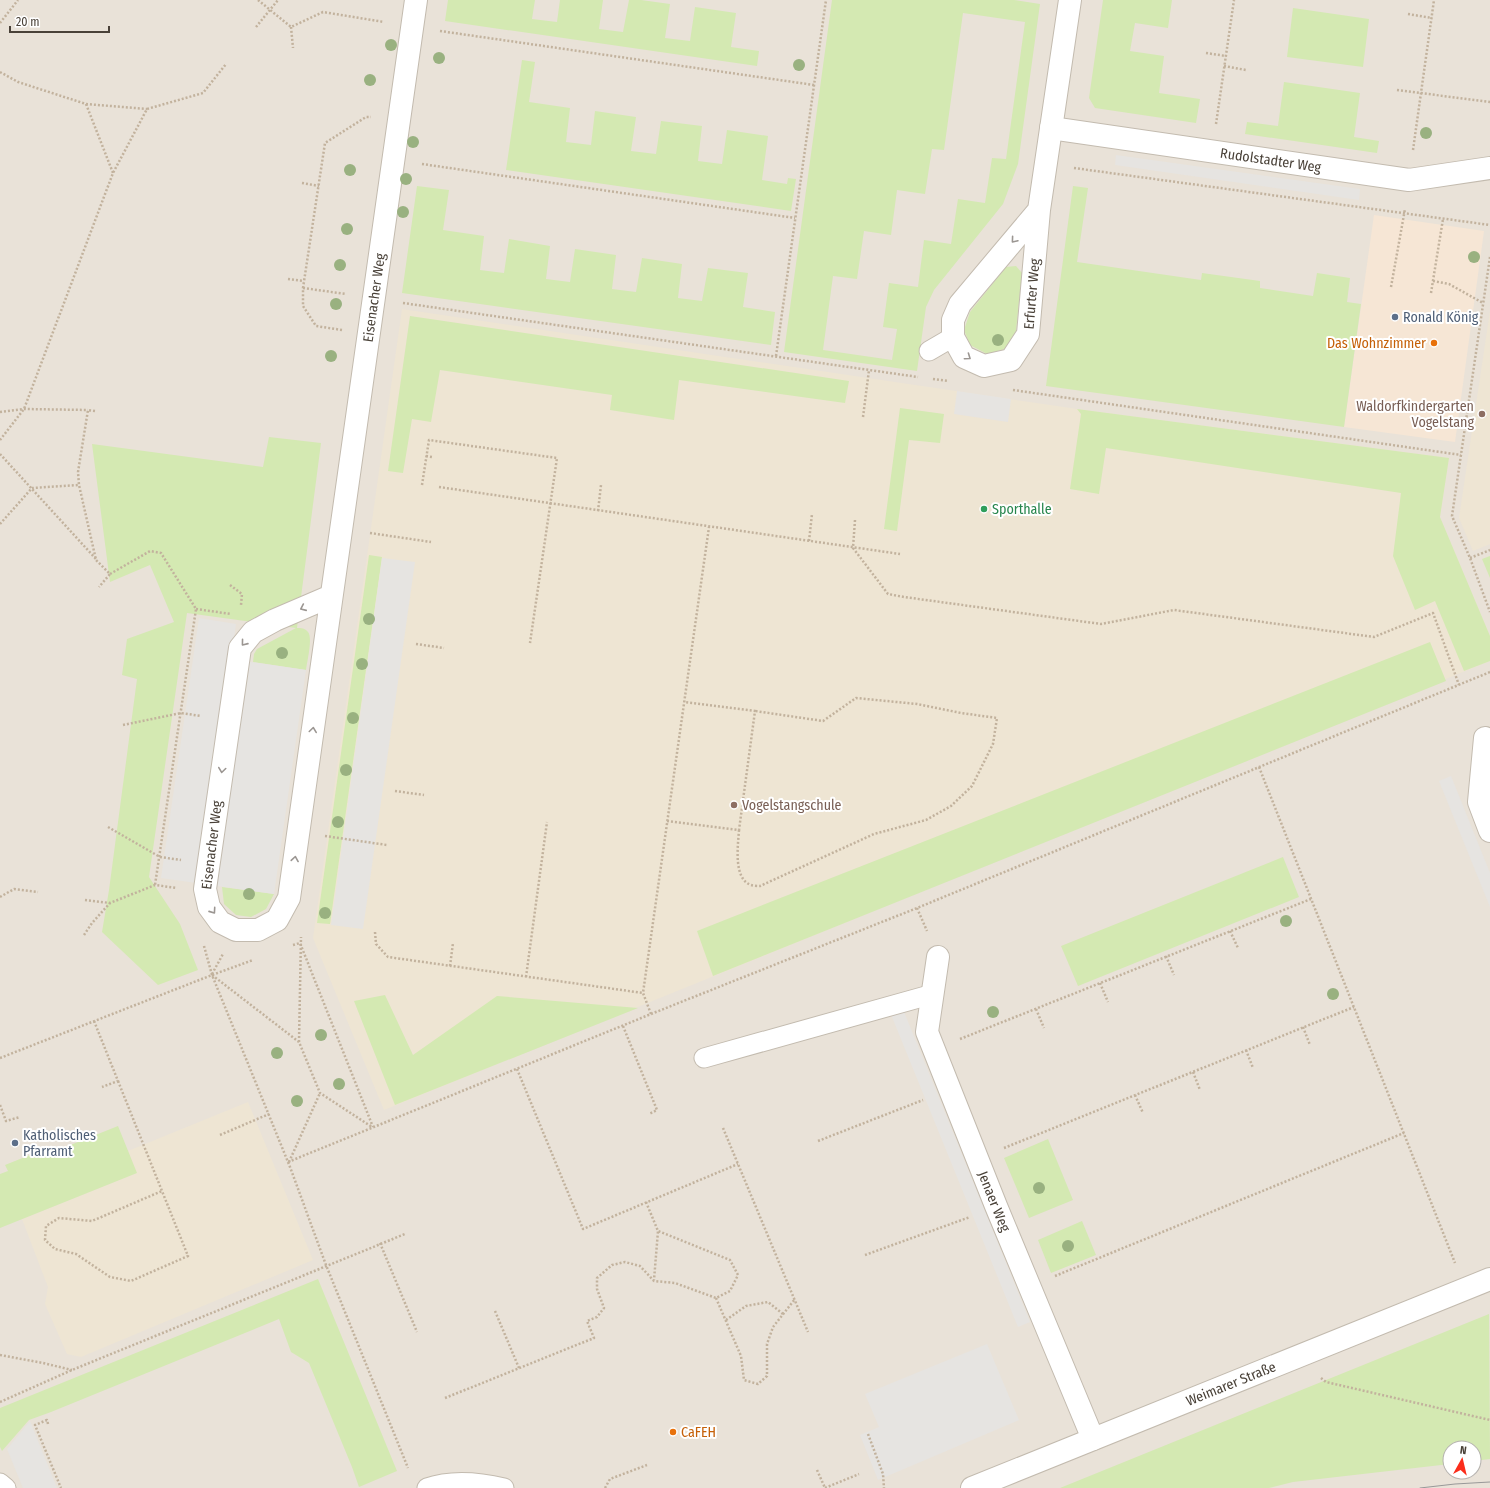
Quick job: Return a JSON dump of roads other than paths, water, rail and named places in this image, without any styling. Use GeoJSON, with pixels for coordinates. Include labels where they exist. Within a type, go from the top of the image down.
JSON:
{"type":"FeatureCollection","features":[{"type":"Feature","properties":{"kind":"street","name":"Eisenacher Weg"},"geometry":{"type":"LineString","coordinates":[[331,596],[275,620],[253,632],[240,648],[205,888],[209,908],[220,922],[236,930],[258,930],[277,920],[289,898],[416,0]]}},
{"type":"Feature","properties":{"kind":"street","name":"Erfurter Weg"},"geometry":{"type":"LineString","coordinates":[[1039,210],[960,304],[953,320],[953,337],[964,357],[984,366],[1011,360],[1028,334],[1039,210],[1070,0]]}},
{"type":"Feature","properties":{"kind":"street","name":"Rudolstadter Weg"},"geometry":{"type":"LineString","coordinates":[[1051,128],[1409,180],[1490,168]]}},
{"type":"Feature","properties":{"kind":"street"},"geometry":{"type":"LineString","coordinates":[[1485,738],[1479,802],[1490,831]]}},
{"type":"Feature","properties":{"kind":"street","name":"Jenaer Weg"},"geometry":{"type":"LineString","coordinates":[[938,957],[927,1032],[1029,1286],[1093,1439]]}},
{"type":"Feature","properties":{"kind":"street","name":"Weimarer Straße"},"geometry":{"type":"LineString","coordinates":[[972,1488],[1490,1279]]}},
{"type":"Feature","properties":{"kind":"lane"},"geometry":{"type":"LineString","coordinates":[[929,350],[953,337]]}},
{"type":"Feature","properties":{"kind":"lane"},"geometry":{"type":"LineString","coordinates":[[704,1058],[933,994]]}},
{"type":"Feature","properties":{"kind":"lane"},"geometry":{"type":"LineString","coordinates":[[427,1488],[452,1482],[473,1486],[487,1484],[504,1488]]}},
{"type":"Feature","properties":{"kind":"lane"},"geometry":{"type":"LineString","coordinates":[[0,1483],[6,1488]]}},
{"type":"Feature","properties":{"kind":"tram line"},"geometry":{"type":"LineString","coordinates":[[1420,1488],[1490,1482]]}},
{"type":"Feature","properties":{"kind":"place","name":"Ronald König"},"geometry":{"type":"Point","coordinates":[1395,317]}},
{"type":"Feature","properties":{"kind":"place","name":"Das Wohnzimmer"},"geometry":{"type":"Point","coordinates":[1434,343]}},
{"type":"Feature","properties":{"kind":"place","name":"Waldorfkindergarten Vogelstang"},"geometry":{"type":"Point","coordinates":[1482,414]}},
{"type":"Feature","properties":{"kind":"place","name":"Sporthalle"},"geometry":{"type":"Point","coordinates":[984,509]}},
{"type":"Feature","properties":{"kind":"place","name":"Vogelstangschule"},"geometry":{"type":"Point","coordinates":[734,805]}},
{"type":"Feature","properties":{"kind":"place","name":"Katholisches Pfarramt"},"geometry":{"type":"Point","coordinates":[15,1143]}},
{"type":"Feature","properties":{"kind":"place","name":"CaFEH"},"geometry":{"type":"Point","coordinates":[673,1432]}}]}
